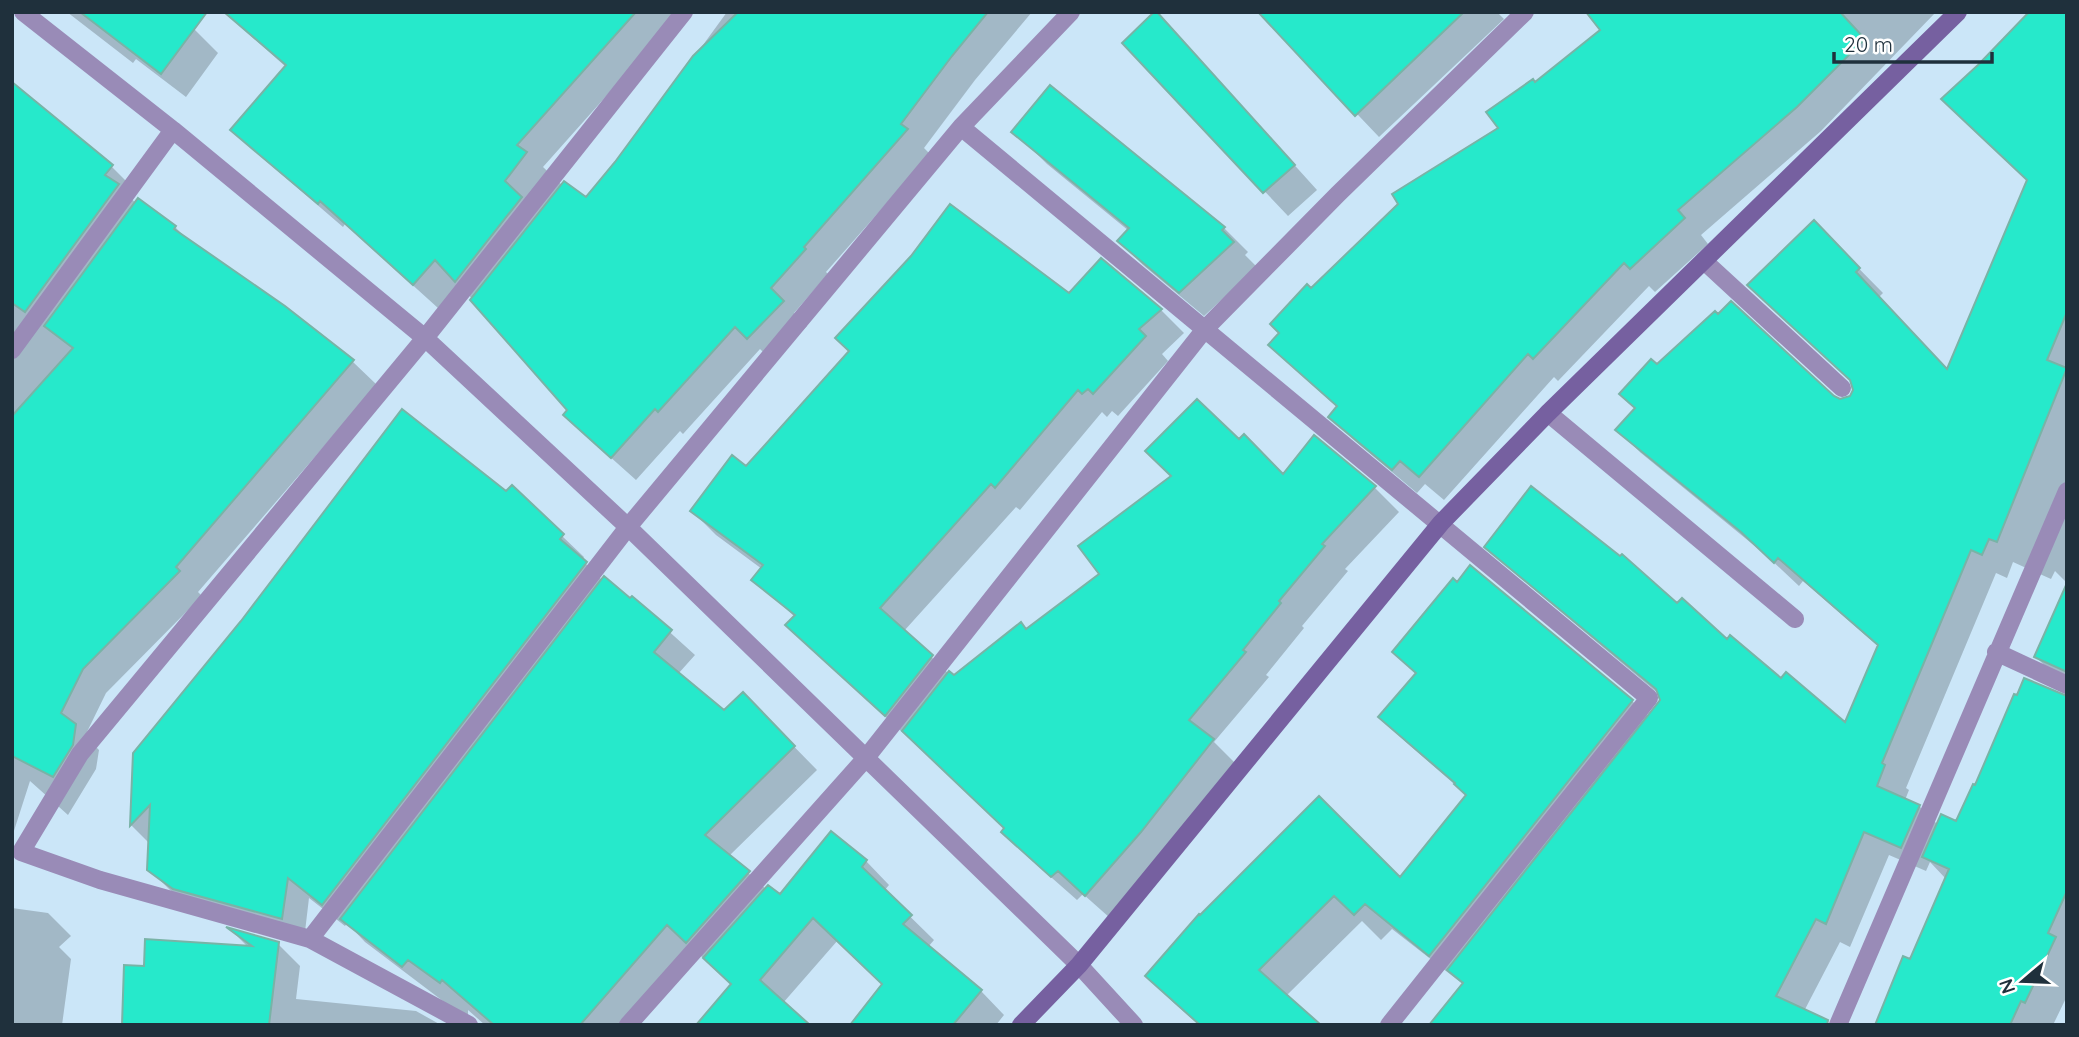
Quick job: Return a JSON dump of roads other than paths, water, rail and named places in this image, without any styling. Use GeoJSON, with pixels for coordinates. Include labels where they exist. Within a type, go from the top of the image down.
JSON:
{"type":"FeatureCollection","features":[{"type":"Feature","properties":{"kind":"street"},"geometry":{"type":"LineString","coordinates":[[23,12],[173,130],[425,338],[628,527],[1079,965],[1134,1025]]}},
{"type":"Feature","properties":{"kind":"street"},"geometry":{"type":"LineString","coordinates":[[469,1025],[310,939],[100,880],[21,852],[80,754],[425,338],[684,12]]}},
{"type":"Feature","properties":{"kind":"street"},"geometry":{"type":"LineString","coordinates":[[310,939],[628,527],[961,127],[1072,12]]}},
{"type":"Feature","properties":{"kind":"street"},"geometry":{"type":"LineString","coordinates":[[628,1025],[865,759],[1205,329],[1338,194],[1525,12]]}},
{"type":"Feature","properties":{"kind":"street"},"geometry":{"type":"LineString","coordinates":[[1021,1025],[1079,965],[1441,523],[1548,412],[1958,12]]}},
{"type":"Feature","properties":{"kind":"street"},"geometry":{"type":"LineString","coordinates":[[961,127],[1649,698],[1388,1025]]}},
{"type":"Feature","properties":{"kind":"street"},"geometry":{"type":"LineString","coordinates":[[12,350],[173,130]]}},
{"type":"Feature","properties":{"kind":"street"},"geometry":{"type":"LineString","coordinates":[[1703,261],[1842,388]]}},
{"type":"Feature","properties":{"kind":"street"},"geometry":{"type":"LineString","coordinates":[[1548,412],[1795,618]]}},
{"type":"Feature","properties":{"kind":"street"},"geometry":{"type":"LineString","coordinates":[[1838,1025],[2067,491]]}},
{"type":"Feature","properties":{"kind":"street"},"geometry":{"type":"LineString","coordinates":[[1996,652],[2067,685]]}}]}
